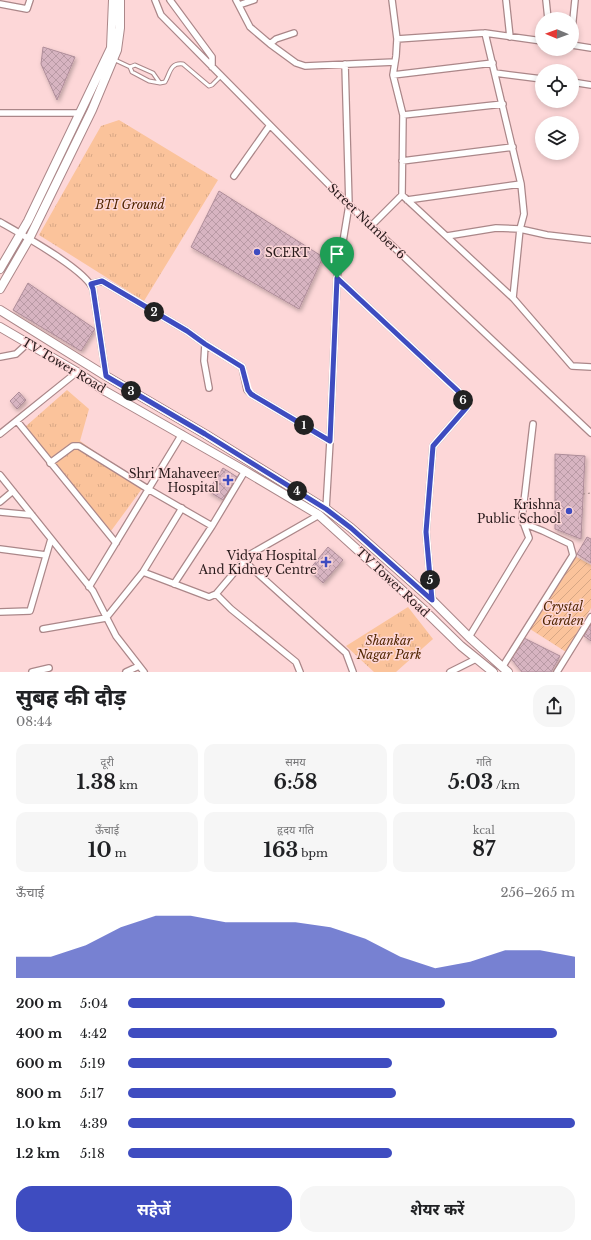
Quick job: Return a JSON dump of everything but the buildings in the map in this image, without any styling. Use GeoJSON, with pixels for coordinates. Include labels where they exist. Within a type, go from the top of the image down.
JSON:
{"type":"FeatureCollection","features":[{"type":"Feature","properties":{"kind":"main road"},"geometry":{"type":"LineString","coordinates":[[0,269],[21,234],[111,48],[113,0]]}},
{"type":"Feature","properties":{"kind":"main road"},"geometry":{"type":"LineString","coordinates":[[0,289],[29,239],[92,110],[117,50],[120,28],[120,0]]}},
{"type":"Feature","properties":{"kind":"main road"},"geometry":{"type":"LineString","coordinates":[[51,173],[59,177]]}},
{"type":"Feature","properties":{"kind":"main road","name":"TV Tower Road"},"geometry":{"type":"LineString","coordinates":[[0,310],[326,509],[351,528],[432,600],[469,637],[505,669]]}},
{"type":"Feature","properties":{"kind":"main road","name":"TV Tower Road"},"geometry":{"type":"LineString","coordinates":[[0,327],[77,372],[105,391],[182,434],[319,515],[425,611],[461,646],[493,672]]}},
{"type":"Feature","properties":{"kind":"street"},"geometry":{"type":"LineString","coordinates":[[0,4],[27,9],[30,0]]}},
{"type":"Feature","properties":{"kind":"street","name":"Street Number 6"},"geometry":{"type":"LineString","coordinates":[[155,0],[161,15],[371,226],[591,433]]}},
{"type":"Feature","properties":{"kind":"street"},"geometry":{"type":"LineString","coordinates":[[170,0],[212,57],[212,67]]}},
{"type":"Feature","properties":{"kind":"street"},"geometry":{"type":"LineString","coordinates":[[254,0],[238,2],[250,27],[296,63],[305,66],[395,62]]}},
{"type":"Feature","properties":{"kind":"street"},"geometry":{"type":"LineString","coordinates":[[392,0],[397,40],[393,75],[403,115],[402,195],[513,298],[572,366],[591,367]]}},
{"type":"Feature","properties":{"kind":"street"},"geometry":{"type":"LineString","coordinates":[[506,0],[510,36]]}},
{"type":"Feature","properties":{"kind":"street"},"geometry":{"type":"LineString","coordinates":[[546,0],[547,12]]}},
{"type":"Feature","properties":{"kind":"street"},"geometry":{"type":"LineString","coordinates":[[574,12],[575,0]]}},
{"type":"Feature","properties":{"kind":"street"},"geometry":{"type":"LineString","coordinates":[[270,44],[276,39],[294,33]]}},
{"type":"Feature","properties":{"kind":"street"},"geometry":{"type":"LineString","coordinates":[[397,40],[486,33],[535,40]]}},
{"type":"Feature","properties":{"kind":"street"},"geometry":{"type":"LineString","coordinates":[[486,33],[521,184],[524,214],[520,229],[513,298]]}},
{"type":"Feature","properties":{"kind":"street"},"geometry":{"type":"LineString","coordinates":[[579,46],[591,48]]}},
{"type":"Feature","properties":{"kind":"street"},"geometry":{"type":"LineString","coordinates":[[326,509],[337,278],[349,204],[345,64]]}},
{"type":"Feature","properties":{"kind":"street"},"geometry":{"type":"LineString","coordinates":[[393,75],[493,64]]}},
{"type":"Feature","properties":{"kind":"street"},"geometry":{"type":"LineString","coordinates":[[495,73],[535,77]]}},
{"type":"Feature","properties":{"kind":"street"},"geometry":{"type":"LineString","coordinates":[[579,83],[591,85]]}},
{"type":"Feature","properties":{"kind":"street"},"geometry":{"type":"LineString","coordinates":[[403,115],[502,104]]}},
{"type":"Feature","properties":{"kind":"street"},"geometry":{"type":"LineString","coordinates":[[0,112],[80,113]]}},
{"type":"Feature","properties":{"kind":"street"},"geometry":{"type":"LineString","coordinates":[[234,176],[270,125]]}},
{"type":"Feature","properties":{"kind":"street"},"geometry":{"type":"LineString","coordinates":[[402,161],[513,147]]}},
{"type":"Feature","properties":{"kind":"street"},"geometry":{"type":"LineString","coordinates":[[407,200],[521,184]]}},
{"type":"Feature","properties":{"kind":"street"},"geometry":{"type":"LineString","coordinates":[[371,226],[402,195]]}},
{"type":"Feature","properties":{"kind":"street"},"geometry":{"type":"LineString","coordinates":[[0,222],[29,239],[77,271],[91,284],[95,301],[106,376]]}},
{"type":"Feature","properties":{"kind":"street"},"geometry":{"type":"LineString","coordinates":[[447,236],[496,228],[520,229],[547,235],[591,240]]}},
{"type":"Feature","properties":{"kind":"street"},"geometry":{"type":"LineString","coordinates":[[337,278],[458,391],[467,407],[433,446],[426,532],[432,600]]}},
{"type":"Feature","properties":{"kind":"street"},"geometry":{"type":"LineString","coordinates":[[91,284],[102,281],[187,331],[242,367],[248,390],[251,394],[330,441]]}},
{"type":"Feature","properties":{"kind":"street"},"geometry":{"type":"LineString","coordinates":[[0,357],[16,354],[28,343]]}},
{"type":"Feature","properties":{"kind":"street"},"geometry":{"type":"LineString","coordinates":[[205,344],[204,361],[209,388]]}},
{"type":"Feature","properties":{"kind":"street"},"geometry":{"type":"LineString","coordinates":[[0,434],[77,372]]}},
{"type":"Feature","properties":{"kind":"street"},"geometry":{"type":"LineString","coordinates":[[17,421],[116,543]]}},
{"type":"Feature","properties":{"kind":"street"},"geometry":{"type":"LineString","coordinates":[[469,637],[529,538],[522,519],[533,424]]}},
{"type":"Feature","properties":{"kind":"street"},"geometry":{"type":"LineString","coordinates":[[89,587],[182,434]]}},
{"type":"Feature","properties":{"kind":"street"},"geometry":{"type":"LineString","coordinates":[[50,463],[73,446],[79,446],[148,489],[212,526]]}},
{"type":"Feature","properties":{"kind":"street"},"geometry":{"type":"LineString","coordinates":[[174,584],[212,526],[245,471]]}},
{"type":"Feature","properties":{"kind":"street"},"geometry":{"type":"LineString","coordinates":[[0,474],[93,591],[116,636],[144,672]]}},
{"type":"Feature","properties":{"kind":"street"},"geometry":{"type":"LineString","coordinates":[[0,502],[13,491]]}},
{"type":"Feature","properties":{"kind":"street"},"geometry":{"type":"LineString","coordinates":[[43,629],[106,618],[143,572],[182,508]]}},
{"type":"Feature","properties":{"kind":"street"},"geometry":{"type":"LineString","coordinates":[[0,512],[32,515]]}},
{"type":"Feature","properties":{"kind":"street"},"geometry":{"type":"LineString","coordinates":[[143,572],[209,597],[216,594],[249,555],[319,515]]}},
{"type":"Feature","properties":{"kind":"street"},"geometry":{"type":"LineString","coordinates":[[505,669],[573,555],[570,544],[542,530],[523,523]]}},
{"type":"Feature","properties":{"kind":"street"},"geometry":{"type":"LineString","coordinates":[[0,612],[30,611],[51,539]]}},
{"type":"Feature","properties":{"kind":"street"},"geometry":{"type":"LineString","coordinates":[[0,548],[46,555]]}},
{"type":"Feature","properties":{"kind":"street"},"geometry":{"type":"LineString","coordinates":[[244,561],[346,653],[353,672]]}},
{"type":"Feature","properties":{"kind":"street"},"geometry":{"type":"LineString","coordinates":[[216,594],[231,609],[296,662],[300,672]]}},
{"type":"Feature","properties":{"kind":"street"},"geometry":{"type":"LineString","coordinates":[[557,672],[591,617]]}},
{"type":"Feature","properties":{"kind":"street"},"geometry":{"type":"LineString","coordinates":[[450,672],[476,659]]}},
{"type":"Feature","properties":{"kind":"street"},"geometry":{"type":"LineString","coordinates":[[126,672],[139,666]]}},
{"type":"Feature","properties":{"kind":"street"},"geometry":{"type":"LineString","coordinates":[[32,672],[49,668]]}},
{"type":"Feature","properties":{"kind":"lane"},"geometry":{"type":"LineString","coordinates":[[113,59],[130,67],[132,72],[149,81],[160,83],[165,82],[171,68],[179,63],[183,64],[209,86],[221,76]]}},
{"type":"Feature","properties":{"kind":"lane"},"geometry":{"type":"LineString","coordinates":[[130,67],[135,65],[153,73],[160,83]]}},
{"type":"Feature","properties":{"kind":"path"},"geometry":{"type":"LineString","coordinates":[[583,494],[591,493]]}},
{"type":"Feature","properties":{"kind":"green space","name":"BTI Ground"},"geometry":{"type":"Polygon","coordinates":[[[119,120],[218,180],[144,301],[39,235],[101,126],[119,120]]]}},
{"type":"Feature","properties":{"kind":"green space"},"geometry":{"type":"Polygon","coordinates":[[[67,390],[89,409],[80,441],[144,486],[111,531],[54,467],[25,427],[67,390]]]}},
{"type":"Feature","properties":{"kind":"green space","name":"Crystal Garden"},"geometry":{"type":"Polygon","coordinates":[[[573,555],[591,565],[591,608],[566,652],[530,629],[532,620],[573,555]]]}},
{"type":"Feature","properties":{"kind":"green space","name":"Shankar Nagar Park"},"geometry":{"type":"Polygon","coordinates":[[[408,607],[433,639],[396,672],[374,672],[346,646],[408,607]]]}},
{"type":"Feature","properties":{"kind":"place","name":"SCERT"},"geometry":{"type":"Point","coordinates":[257,252]}},
{"type":"Feature","properties":{"kind":"place","name":"Shri Mahaveer Hospital"},"geometry":{"type":"Point","coordinates":[228,480]}},
{"type":"Feature","properties":{"kind":"place","name":"Krishna Public School"},"geometry":{"type":"Point","coordinates":[569,511]}},
{"type":"Feature","properties":{"kind":"place","name":"Vidya Hospital And Kidney Centre"},"geometry":{"type":"Point","coordinates":[326,562]}},
{"type":"Feature","properties":{"kind":"route"},"geometry":{"type":"LineString","coordinates":[[337,278],[458,391],[467,407],[433,446],[426,532],[432,600],[351,528],[326,509],[205,434],[106,376],[91,284],[102,281],[187,331],[242,367],[248,390],[251,394],[330,441],[337,278]]}}]}
